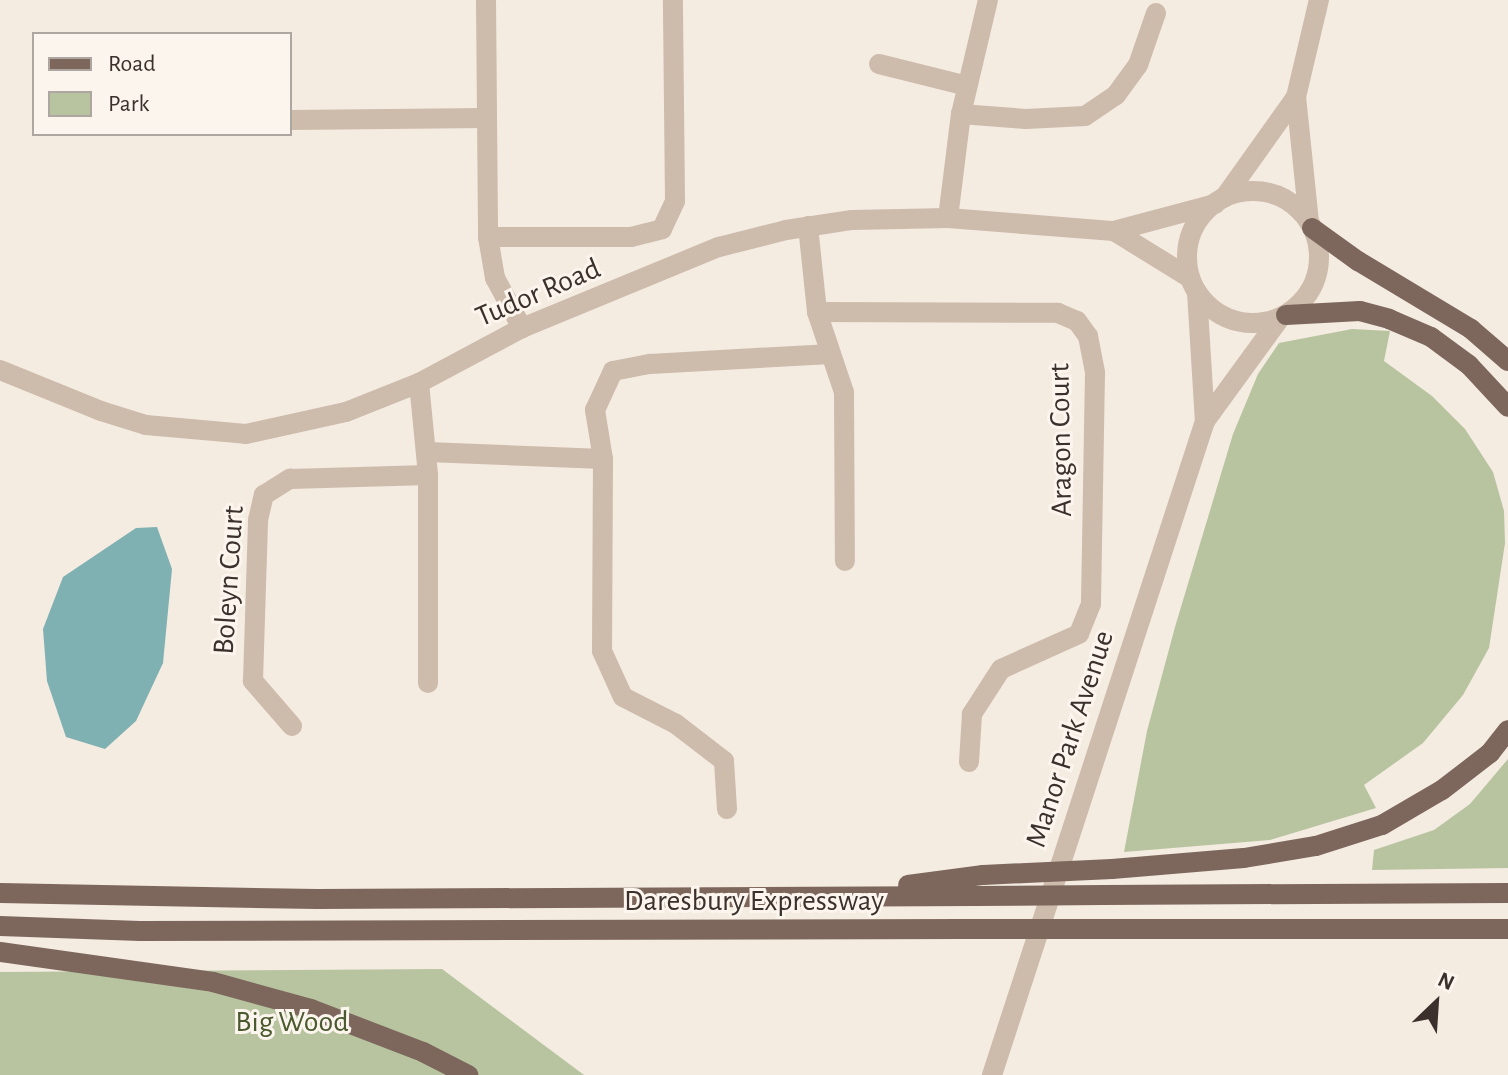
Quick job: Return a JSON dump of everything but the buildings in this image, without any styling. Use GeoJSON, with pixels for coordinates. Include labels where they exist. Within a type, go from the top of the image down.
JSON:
{"type":"FeatureCollection","features":[{"type":"Feature","properties":{"kind":"main road"},"geometry":{"type":"LineString","coordinates":[[1311,225],[1358,261],[1471,329],[1508,361]]}},
{"type":"Feature","properties":{"kind":"main road"},"geometry":{"type":"LineString","coordinates":[[1283,316],[1360,311],[1389,319],[1431,337],[1469,365],[1508,407]]}},
{"type":"Feature","properties":{"kind":"main road"},"geometry":{"type":"LineString","coordinates":[[828,896],[983,875],[1244,858],[1316,846],[1382,825],[1442,790],[1490,753],[1508,730]]}},
{"type":"Feature","properties":{"kind":"main road","name":"Daresbury Expressway"},"geometry":{"type":"LineString","coordinates":[[0,893],[317,899],[1508,893]]}},
{"type":"Feature","properties":{"kind":"main road","name":"Daresbury Expressway"},"geometry":{"type":"LineString","coordinates":[[0,926],[140,931],[1508,929]]}},
{"type":"Feature","properties":{"kind":"main road"},"geometry":{"type":"LineString","coordinates":[[0,952],[213,982],[311,1009],[423,1052],[468,1075]]}},
{"type":"Feature","properties":{"kind":"street"},"geometry":{"type":"LineString","coordinates":[[486,0],[488,237],[495,278],[522,328]]}},
{"type":"Feature","properties":{"kind":"street"},"geometry":{"type":"LineString","coordinates":[[488,237],[631,237],[662,229],[675,201],[673,0]]}},
{"type":"Feature","properties":{"kind":"street"},"geometry":{"type":"LineString","coordinates":[[948,218],[961,114],[988,0]]}},
{"type":"Feature","properties":{"kind":"street"},"geometry":{"type":"LineString","coordinates":[[1296,97],[1219,201],[1200,218],[1190,237],[1187,257],[1194,285],[1224,317],[1252,323],[1283,316],[1302,302],[1313,286],[1319,267],[1296,97],[1319,0]]}},
{"type":"Feature","properties":{"kind":"street"},"geometry":{"type":"LineString","coordinates":[[961,114],[1026,119],[1085,116],[1116,95],[1138,65],[1156,13]]}},
{"type":"Feature","properties":{"kind":"street"},"geometry":{"type":"LineString","coordinates":[[879,64],[967,86]]}},
{"type":"Feature","properties":{"kind":"street"},"geometry":{"type":"LineString","coordinates":[[292,120],[485,118]]}},
{"type":"Feature","properties":{"kind":"street"},"geometry":{"type":"LineString","coordinates":[[1219,201],[1262,192],[1297,208],[1311,225]]}},
{"type":"Feature","properties":{"kind":"street","name":"Tudor Road"},"geometry":{"type":"LineString","coordinates":[[0,370],[101,411],[146,425],[246,434],[346,412],[419,383],[522,328],[719,247],[808,226],[852,220],[948,218],[1114,231],[1219,201]]}},
{"type":"Feature","properties":{"kind":"street"},"geometry":{"type":"LineString","coordinates":[[808,226],[817,312],[844,392],[845,561]]}},
{"type":"Feature","properties":{"kind":"street","name":"Tudor Road"},"geometry":{"type":"LineString","coordinates":[[1114,231],[1194,285]]}},
{"type":"Feature","properties":{"kind":"street","name":"Manor Park Avenue"},"geometry":{"type":"LineString","coordinates":[[1194,285],[1205,421]]}},
{"type":"Feature","properties":{"kind":"street","name":"Aragon Court"},"geometry":{"type":"LineString","coordinates":[[817,312],[1058,313],[1077,321],[1088,336],[1095,373],[1091,604],[1079,634],[1001,669],[972,714],[969,762]]}},
{"type":"Feature","properties":{"kind":"street","name":"Manor Park Avenue"},"geometry":{"type":"LineString","coordinates":[[992,1075],[1205,421],[1283,316]]}},
{"type":"Feature","properties":{"kind":"street"},"geometry":{"type":"LineString","coordinates":[[727,809],[724,761],[676,724],[623,697],[602,651],[603,459],[595,410],[613,371],[650,364],[831,354]]}},
{"type":"Feature","properties":{"kind":"street"},"geometry":{"type":"LineString","coordinates":[[419,383],[428,475],[428,683]]}},
{"type":"Feature","properties":{"kind":"street"},"geometry":{"type":"LineString","coordinates":[[427,452],[603,459]]}},
{"type":"Feature","properties":{"kind":"street","name":"Boleyn Court"},"geometry":{"type":"LineString","coordinates":[[292,726],[253,681],[258,520],[264,495],[290,479],[428,475]]}},
{"type":"Feature","properties":{"kind":"green space"},"geometry":{"type":"Polygon","coordinates":[[[1352,329],[1390,331],[1384,361],[1432,396],[1465,429],[1493,472],[1504,511],[1505,543],[1489,648],[1463,695],[1423,743],[1364,785],[1376,808],[1270,840],[1124,852],[1147,731],[1175,627],[1233,434],[1258,374],[1279,343],[1352,329]]]}},
{"type":"Feature","properties":{"kind":"green space"},"geometry":{"type":"Polygon","coordinates":[[[1508,759],[1508,868],[1372,870],[1374,850],[1434,830],[1470,804],[1508,759]]]}},
{"type":"Feature","properties":{"kind":"green space","name":"Big Wood"},"geometry":{"type":"Polygon","coordinates":[[[442,969],[584,1075],[0,1075],[0,972],[442,969]]]}},
{"type":"Feature","properties":{"kind":"water"},"geometry":{"type":"Polygon","coordinates":[[[157,527],[172,569],[163,663],[136,721],[105,749],[66,737],[47,681],[43,629],[63,577],[136,528],[157,527]]]}}]}
